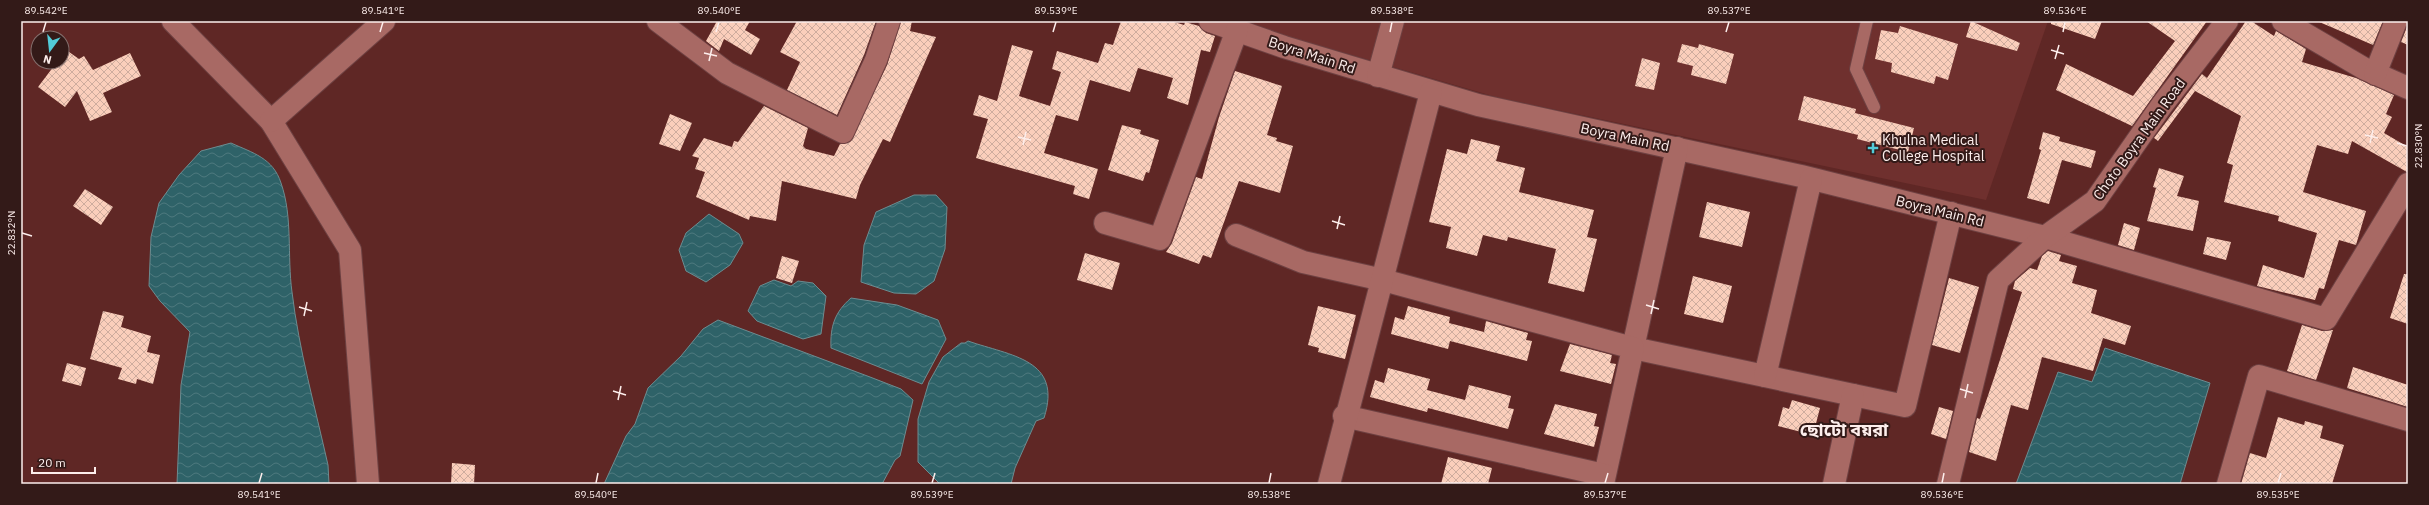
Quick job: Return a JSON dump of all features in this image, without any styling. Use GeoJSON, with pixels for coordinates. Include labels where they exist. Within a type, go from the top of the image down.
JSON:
{"type":"FeatureCollection","features":[{"type":"Feature","properties":{"kind":"street"},"geometry":{"type":"LineString","coordinates":[[173,21],[271,121],[350,250],[368,484]]}},
{"type":"Feature","properties":{"kind":"street"},"geometry":{"type":"LineString","coordinates":[[271,121],[384,21]]}},
{"type":"Feature","properties":{"kind":"street"},"geometry":{"type":"LineString","coordinates":[[658,21],[727,73],[843,132],[876,60],[889,21]]}},
{"type":"Feature","properties":{"kind":"street","name":"Boyra Main Rd"},"geometry":{"type":"LineString","coordinates":[[1210,21],[1378,76],[1478,106],[1677,148],[2045,236],[2326,319],[2408,184]]}},
{"type":"Feature","properties":{"kind":"street"},"geometry":{"type":"LineString","coordinates":[[1378,76],[1393,21]]}},
{"type":"Feature","properties":{"kind":"street","name":"Choto Boyra Main Road"},"geometry":{"type":"LineString","coordinates":[[1948,484],[1998,280],[2045,236],[2095,201],[2162,105],[2228,21]]}},
{"type":"Feature","properties":{"kind":"street"},"geometry":{"type":"LineString","coordinates":[[2284,21],[2375,74],[2408,88]]}},
{"type":"Feature","properties":{"kind":"street"},"geometry":{"type":"LineString","coordinates":[[2375,74],[2396,21]]}},
{"type":"Feature","properties":{"kind":"street"},"geometry":{"type":"LineString","coordinates":[[1105,223],[1160,239],[1237,30]]}},
{"type":"Feature","properties":{"kind":"street"},"geometry":{"type":"LineString","coordinates":[[1329,484],[1344,416],[1383,280],[1431,92]]}},
{"type":"Feature","properties":{"kind":"street"},"geometry":{"type":"LineString","coordinates":[[1344,416],[1604,480],[1677,148]]}},
{"type":"Feature","properties":{"kind":"street"},"geometry":{"type":"LineString","coordinates":[[1764,376],[1811,179]]}},
{"type":"Feature","properties":{"kind":"street"},"geometry":{"type":"LineString","coordinates":[[1236,235],[1303,262],[1383,280],[1633,348],[1905,406],[1951,213]]}},
{"type":"Feature","properties":{"kind":"street"},"geometry":{"type":"LineString","coordinates":[[2228,484],[2259,376],[2408,420]]}},
{"type":"Feature","properties":{"kind":"street"},"geometry":{"type":"LineString","coordinates":[[1834,484],[1853,395]]}},
{"type":"Feature","properties":{"kind":"lane"},"geometry":{"type":"LineString","coordinates":[[1867,21],[1856,69],[1874,107]]}},
{"type":"Feature","properties":{"kind":"shaded area","name":"Khulna Medical College Hospital"},"geometry":{"type":"Polygon","coordinates":[[[1236,21],[2048,21],[1986,200],[1496,97],[1236,21]]]}},
{"type":"Feature","properties":{"kind":"water"},"geometry":{"type":"Polygon","coordinates":[[[231,143],[254,153],[267,162],[277,175],[285,196],[295,314],[303,357],[328,465],[329,484],[177,484],[181,385],[190,332],[160,301],[149,286],[151,237],[159,203],[179,175],[201,151],[231,143]]]}},
{"type":"Feature","properties":{"kind":"water"},"geometry":{"type":"Polygon","coordinates":[[[914,195],[936,195],[947,207],[945,249],[934,281],[916,294],[894,293],[861,282],[864,245],[876,212],[914,195]]]}},
{"type":"Feature","properties":{"kind":"water"},"geometry":{"type":"Polygon","coordinates":[[[709,214],[739,234],[743,243],[730,265],[706,282],[686,271],[679,250],[686,233],[709,214]]]}},
{"type":"Feature","properties":{"kind":"water"},"geometry":{"type":"Polygon","coordinates":[[[774,280],[791,286],[798,281],[813,283],[826,296],[821,334],[803,339],[757,321],[748,311],[760,286],[774,280]]]}},
{"type":"Feature","properties":{"kind":"water"},"geometry":{"type":"Polygon","coordinates":[[[851,298],[897,305],[938,320],[946,339],[922,384],[831,348],[831,333],[837,314],[851,298]]]}},
{"type":"Feature","properties":{"kind":"water"},"geometry":{"type":"Polygon","coordinates":[[[718,320],[901,389],[913,400],[900,456],[895,460],[882,484],[604,484],[626,436],[635,424],[648,388],[681,356],[703,329],[718,320]]]}},
{"type":"Feature","properties":{"kind":"water"},"geometry":{"type":"Polygon","coordinates":[[[968,341],[1016,356],[1029,363],[1040,372],[1046,383],[1048,398],[1044,418],[1036,421],[1015,468],[1011,484],[940,484],[918,462],[918,419],[929,382],[943,357],[961,343],[968,341]]]}},
{"type":"Feature","properties":{"kind":"water"},"geometry":{"type":"Polygon","coordinates":[[[2105,348],[2210,383],[2180,484],[2016,484],[2058,372],[2092,382],[2105,348]]]}},
{"type":"Feature","properties":{"kind":"building"},"geometry":{"type":"Polygon","coordinates":[[[717,21],[750,21],[745,30],[760,39],[751,55],[724,39],[719,51],[706,41],[717,21]]]}},
{"type":"Feature","properties":{"kind":"building"},"geometry":{"type":"Polygon","coordinates":[[[797,21],[876,21],[864,55],[837,115],[787,90],[800,62],[780,52],[797,21]]]}},
{"type":"Feature","properties":{"kind":"building"},"geometry":{"type":"Polygon","coordinates":[[[901,21],[912,21],[910,31],[936,37],[890,142],[883,139],[860,185],[856,199],[782,181],[776,221],[750,216],[749,220],[696,197],[705,172],[695,169],[699,158],[692,156],[704,138],[732,147],[734,141],[738,142],[764,106],[808,128],[803,146],[806,149],[834,156],[840,144],[850,142],[887,65],[901,21]]]}},
{"type":"Feature","properties":{"kind":"building"},"geometry":{"type":"Polygon","coordinates":[[[1121,21],[1171,21],[1184,25],[1185,22],[1199,26],[1206,33],[1215,36],[1210,52],[1201,50],[1188,105],[1167,98],[1173,78],[1138,68],[1130,92],[1090,80],[1078,121],[1056,115],[1044,153],[1098,169],[1089,199],[1073,194],[1075,186],[976,158],[988,119],[973,115],[979,95],[997,101],[1012,45],[1033,51],[1019,96],[1050,106],[1061,72],[1052,69],[1057,51],[1098,63],[1105,43],[1113,45],[1121,21]]]}},
{"type":"Feature","properties":{"kind":"building"},"geometry":{"type":"Polygon","coordinates":[[[1971,21],[2020,43],[2017,51],[1966,37],[1971,21]]]}},
{"type":"Feature","properties":{"kind":"building"},"geometry":{"type":"Polygon","coordinates":[[[2051,21],[2102,21],[2095,39],[2051,24],[2051,21]]]}},
{"type":"Feature","properties":{"kind":"building"},"geometry":{"type":"Polygon","coordinates":[[[2146,21],[2207,21],[2132,126],[2056,90],[2066,64],[2133,96],[2175,41],[2146,21]]]}},
{"type":"Feature","properties":{"kind":"building"},"geometry":{"type":"Polygon","coordinates":[[[2246,21],[2251,21],[2274,36],[2276,31],[2306,49],[2302,62],[2356,78],[2394,95],[2386,114],[2392,117],[2384,133],[2408,147],[2407,172],[2352,141],[2348,154],[2317,145],[2303,192],[2366,211],[2356,245],[2339,240],[2324,289],[2319,288],[2315,300],[2257,286],[2263,265],[2304,278],[2317,233],[2278,221],[2279,216],[2224,202],[2233,165],[2227,163],[2241,116],[2195,91],[2158,141],[2154,138],[2202,74],[2207,78],[2246,21]]]}},
{"type":"Feature","properties":{"kind":"building"},"geometry":{"type":"Polygon","coordinates":[[[2317,21],[2383,21],[2373,45],[2317,21]]]}},
{"type":"Feature","properties":{"kind":"building"},"geometry":{"type":"Polygon","coordinates":[[[1900,26],[1958,44],[1948,80],[1936,76],[1934,84],[1891,72],[1892,63],[1875,59],[1881,30],[1898,33],[1900,26]]]}},
{"type":"Feature","properties":{"kind":"building"},"geometry":{"type":"Polygon","coordinates":[[[2407,27],[2408,28],[2408,45],[2401,42],[2407,27]]]}},
{"type":"Feature","properties":{"kind":"building"},"geometry":{"type":"Polygon","coordinates":[[[1682,44],[1698,48],[1699,44],[1734,54],[1726,84],[1691,75],[1693,66],[1677,62],[1682,44]]]}},
{"type":"Feature","properties":{"kind":"building"},"geometry":{"type":"Polygon","coordinates":[[[70,53],[79,59],[84,56],[93,70],[130,53],[141,76],[103,93],[112,112],[90,121],[77,91],[65,107],[38,87],[51,70],[70,70],[70,53]]]}},
{"type":"Feature","properties":{"kind":"building"},"geometry":{"type":"Polygon","coordinates":[[[1642,58],[1660,63],[1654,90],[1635,86],[1642,58]]]}},
{"type":"Feature","properties":{"kind":"building"},"geometry":{"type":"Polygon","coordinates":[[[1235,71],[1282,86],[1267,135],[1277,138],[1276,141],[1293,146],[1280,193],[1239,181],[1211,258],[1203,255],[1199,264],[1166,252],[1172,243],[1196,177],[1202,179],[1219,117],[1235,71]]]}},
{"type":"Feature","properties":{"kind":"building"},"geometry":{"type":"Polygon","coordinates":[[[1804,96],[1856,109],[1855,113],[1914,128],[1908,152],[1857,139],[1858,135],[1798,120],[1804,96]]]}},
{"type":"Feature","properties":{"kind":"building"},"geometry":{"type":"Polygon","coordinates":[[[670,114],[692,123],[680,151],[659,144],[670,114]]]}},
{"type":"Feature","properties":{"kind":"building"},"geometry":{"type":"Polygon","coordinates":[[[1122,125],[1141,130],[1140,134],[1159,140],[1149,173],[1146,172],[1143,181],[1108,170],[1122,125]]]}},
{"type":"Feature","properties":{"kind":"building"},"geometry":{"type":"Polygon","coordinates":[[[2043,132],[2060,137],[2059,141],[2096,151],[2091,168],[2062,160],[2049,204],[2027,198],[2041,150],[2039,149],[2043,132]]]}},
{"type":"Feature","properties":{"kind":"building"},"geometry":{"type":"Polygon","coordinates":[[[1471,139],[1500,146],[1496,161],[1525,168],[1519,192],[1594,210],[1587,237],[1597,239],[1584,292],[1548,283],[1556,249],[1508,237],[1507,241],[1483,235],[1477,256],[1446,248],[1451,227],[1429,222],[1447,149],[1467,154],[1471,139]]]}},
{"type":"Feature","properties":{"kind":"building"},"geometry":{"type":"Polygon","coordinates":[[[2159,168],[2184,176],[2177,196],[2199,201],[2193,231],[2147,221],[2156,188],[2153,187],[2159,168]]]}},
{"type":"Feature","properties":{"kind":"building"},"geometry":{"type":"Polygon","coordinates":[[[85,189],[113,207],[101,225],[73,206],[85,189]]]}},
{"type":"Feature","properties":{"kind":"building"},"geometry":{"type":"Polygon","coordinates":[[[1707,202],[1750,212],[1742,247],[1699,237],[1707,202]]]}},
{"type":"Feature","properties":{"kind":"building"},"geometry":{"type":"Polygon","coordinates":[[[2124,223],[2140,228],[2134,250],[2118,245],[2124,223]]]}},
{"type":"Feature","properties":{"kind":"building"},"geometry":{"type":"Polygon","coordinates":[[[2207,237],[2231,242],[2226,260],[2203,254],[2207,237]]]}},
{"type":"Feature","properties":{"kind":"building"},"geometry":{"type":"Polygon","coordinates":[[[2048,251],[2061,255],[2059,261],[2077,266],[2072,283],[2097,290],[2091,313],[2131,326],[2125,345],[2103,338],[2093,371],[2042,357],[2028,410],[2011,405],[1996,461],[1969,452],[1977,418],[1980,419],[2022,292],[2013,289],[2015,281],[2030,268],[2037,270],[2042,256],[2048,251]]]}},
{"type":"Feature","properties":{"kind":"building"},"geometry":{"type":"Polygon","coordinates":[[[1085,253],[1120,263],[1112,290],[1077,280],[1085,253]]]}},
{"type":"Feature","properties":{"kind":"building"},"geometry":{"type":"Polygon","coordinates":[[[782,256],[799,261],[792,283],[776,278],[782,256]]]}},
{"type":"Feature","properties":{"kind":"building"},"geometry":{"type":"Polygon","coordinates":[[[2404,274],[2408,274],[2408,324],[2390,318],[2404,274]]]}},
{"type":"Feature","properties":{"kind":"building"},"geometry":{"type":"Polygon","coordinates":[[[1693,276],[1732,286],[1723,323],[1684,314],[1693,276]]]}},
{"type":"Feature","properties":{"kind":"building"},"geometry":{"type":"Polygon","coordinates":[[[1949,278],[1979,287],[1960,353],[1932,345],[1949,278]]]}},
{"type":"Feature","properties":{"kind":"building"},"geometry":{"type":"Polygon","coordinates":[[[1318,306],[1356,315],[1345,359],[1318,352],[1319,348],[1308,345],[1318,306]]]}},
{"type":"Feature","properties":{"kind":"building"},"geometry":{"type":"Polygon","coordinates":[[[1408,306],[1450,317],[1449,323],[1484,332],[1486,321],[1528,333],[1526,340],[1532,341],[1527,361],[1450,341],[1448,349],[1391,334],[1395,317],[1404,320],[1408,306]]]}},
{"type":"Feature","properties":{"kind":"building"},"geometry":{"type":"Polygon","coordinates":[[[103,311],[124,316],[121,327],[151,336],[147,352],[160,355],[153,384],[137,379],[136,384],[118,379],[122,368],[90,359],[103,311]]]}},
{"type":"Feature","properties":{"kind":"building"},"geometry":{"type":"Polygon","coordinates":[[[2302,325],[2322,331],[2333,330],[2316,380],[2287,371],[2302,325]]]}},
{"type":"Feature","properties":{"kind":"building"},"geometry":{"type":"Polygon","coordinates":[[[1570,344],[1612,355],[1610,363],[1616,364],[1611,384],[1560,371],[1570,344]]]}},
{"type":"Feature","properties":{"kind":"building"},"geometry":{"type":"Polygon","coordinates":[[[67,363],[86,368],[81,386],[62,381],[67,363]]]}},
{"type":"Feature","properties":{"kind":"building"},"geometry":{"type":"Polygon","coordinates":[[[2353,367],[2408,385],[2408,407],[2347,388],[2353,367]]]}},
{"type":"Feature","properties":{"kind":"building"},"geometry":{"type":"Polygon","coordinates":[[[1388,368],[1430,379],[1427,390],[1465,400],[1469,385],[1511,396],[1508,408],[1514,409],[1508,429],[1428,408],[1427,412],[1370,397],[1375,380],[1384,383],[1388,368]]]}},
{"type":"Feature","properties":{"kind":"building"},"geometry":{"type":"Polygon","coordinates":[[[1792,400],[1820,408],[1813,435],[1778,426],[1783,407],[1789,409],[1792,400]]]}},
{"type":"Feature","properties":{"kind":"building"},"geometry":{"type":"Polygon","coordinates":[[[1555,404],[1597,414],[1594,426],[1599,427],[1594,447],[1544,434],[1555,404]]]}},
{"type":"Feature","properties":{"kind":"building"},"geometry":{"type":"Polygon","coordinates":[[[1939,407],[1953,411],[1946,439],[1931,434],[1939,407]]]}},
{"type":"Feature","properties":{"kind":"building"},"geometry":{"type":"Polygon","coordinates":[[[2278,417],[2304,425],[2305,421],[2323,426],[2320,438],[2344,445],[2332,484],[2241,484],[2250,453],[2266,458],[2278,417]]]}},
{"type":"Feature","properties":{"kind":"building"},"geometry":{"type":"Polygon","coordinates":[[[1448,457],[1492,468],[1488,484],[1441,484],[1448,457]]]}},
{"type":"Feature","properties":{"kind":"building"},"geometry":{"type":"Polygon","coordinates":[[[452,463],[475,465],[474,484],[451,484],[452,463]]]}},
{"type":"Feature","properties":{"kind":"place","name":"Khulna Medical College Hospital"},"geometry":{"type":"Point","coordinates":[1873,148]}},
{"type":"Feature","properties":{"kind":"district","name":"ছোটো বয়রা"},"geometry":{"type":"Point","coordinates":[1844,429]}}]}
